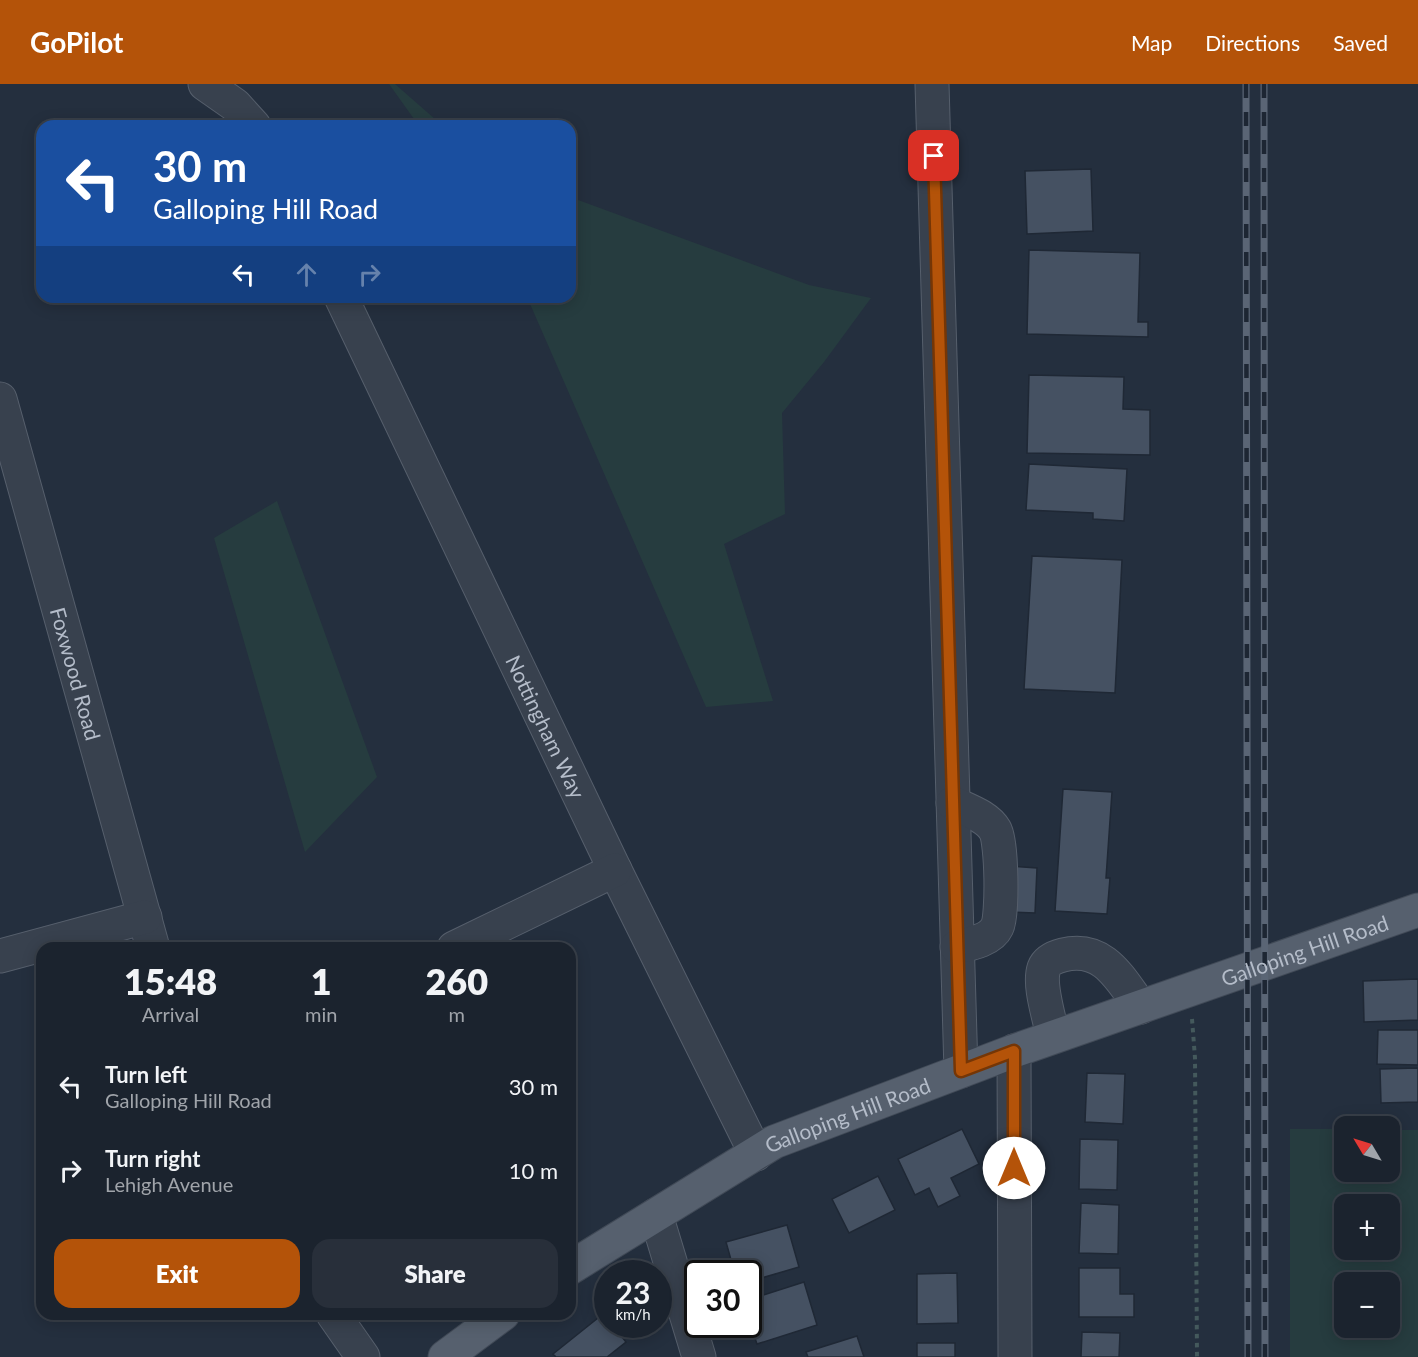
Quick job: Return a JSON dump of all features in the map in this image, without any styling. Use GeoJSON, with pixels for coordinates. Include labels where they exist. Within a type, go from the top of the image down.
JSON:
{"type":"FeatureCollection","features":[{"type":"Feature","properties":{"kind":"main road","name":"Galloping Hill Road"},"geometry":{"type":"LineString","coordinates":[[576,1264],[774,1142],[1014,1051],[1418,910]]}},
{"type":"Feature","properties":{"kind":"main road"},"geometry":{"type":"LineString","coordinates":[[445,1357],[495,1320]]}},
{"type":"Feature","properties":{"kind":"street"},"geometry":{"type":"LineString","coordinates":[[205,84],[235,105],[249,120]]}},
{"type":"Feature","properties":{"kind":"street"},"geometry":{"type":"LineString","coordinates":[[932,84],[961,1071]]}},
{"type":"Feature","properties":{"kind":"street","name":"Nottingham Way"},"geometry":{"type":"LineString","coordinates":[[344,303],[615,870],[756,1154]]}},
{"type":"Feature","properties":{"kind":"street","name":"Foxwood Road"},"geometry":{"type":"LineString","coordinates":[[0,399],[149,933]]}},
{"type":"Feature","properties":{"kind":"street"},"geometry":{"type":"LineString","coordinates":[[953,803],[985,819],[995,831],[1000,848],[998,926],[982,939],[957,947]]}},
{"type":"Feature","properties":{"kind":"street"},"geometry":{"type":"LineString","coordinates":[[466,942],[615,870]]}},
{"type":"Feature","properties":{"kind":"street"},"geometry":{"type":"LineString","coordinates":[[91,942],[149,933]]}},
{"type":"Feature","properties":{"kind":"street"},"geometry":{"type":"LineString","coordinates":[[0,956],[36,950]]}},
{"type":"Feature","properties":{"kind":"street"},"geometry":{"type":"LineString","coordinates":[[1053,1037],[1043,988],[1044,968],[1053,958],[1071,953],[1096,956],[1108,964],[1141,1007]]}},
{"type":"Feature","properties":{"kind":"street"},"geometry":{"type":"LineString","coordinates":[[1014,1051],[1015,1357]]}},
{"type":"Feature","properties":{"kind":"street"},"geometry":{"type":"LineString","coordinates":[[656,1215],[699,1357]]}},
{"type":"Feature","properties":{"kind":"street"},"geometry":{"type":"LineString","coordinates":[[337,1320],[363,1357]]}},
{"type":"Feature","properties":{"kind":"path"},"geometry":{"type":"LineString","coordinates":[[1190,990],[1195,1058],[1197,1357]]}},
{"type":"Feature","properties":{"kind":"green space"},"geometry":{"type":"Polygon","coordinates":[[[389,84],[395,84],[436,120],[415,120],[389,84]]]}},
{"type":"Feature","properties":{"kind":"green space"},"geometry":{"type":"Polygon","coordinates":[[[576,199],[809,285],[871,298],[824,362],[782,413],[785,514],[724,544],[773,701],[706,707],[530,303],[576,303],[576,199]]]}},
{"type":"Feature","properties":{"kind":"green space"},"geometry":{"type":"Polygon","coordinates":[[[277,501],[377,777],[305,852],[214,538],[277,501]]]}},
{"type":"Feature","properties":{"kind":"green space"},"geometry":{"type":"Polygon","coordinates":[[[1290,1129],[1334,1129],[1334,1182],[1400,1182],[1400,1130],[1418,1130],[1418,1357],[1290,1357],[1290,1129]]]}},
{"type":"Feature","properties":{"kind":"building"},"geometry":{"type":"Polygon","coordinates":[[[1091,169],[1093,231],[1027,234],[1025,171],[1091,169]]]}},
{"type":"Feature","properties":{"kind":"building"},"geometry":{"type":"Polygon","coordinates":[[[1029,250],[1140,253],[1138,322],[1148,322],[1148,337],[1027,334],[1029,250]]]}},
{"type":"Feature","properties":{"kind":"building"},"geometry":{"type":"Polygon","coordinates":[[[1029,375],[1124,377],[1123,409],[1150,410],[1150,455],[1027,453],[1029,375]]]}},
{"type":"Feature","properties":{"kind":"building"},"geometry":{"type":"Polygon","coordinates":[[[1029,464],[1127,469],[1124,521],[1093,519],[1093,513],[1026,510],[1029,464]]]}},
{"type":"Feature","properties":{"kind":"building"},"geometry":{"type":"Polygon","coordinates":[[[1032,556],[1122,560],[1115,693],[1024,689],[1032,556]]]}},
{"type":"Feature","properties":{"kind":"building"},"geometry":{"type":"Polygon","coordinates":[[[1063,789],[1112,792],[1106,878],[1110,878],[1107,914],[1055,911],[1063,789]]]}},
{"type":"Feature","properties":{"kind":"building"},"geometry":{"type":"Polygon","coordinates":[[[1007,866],[1037,868],[1035,913],[1005,912],[1007,866]]]}},
{"type":"Feature","properties":{"kind":"building"},"geometry":{"type":"Polygon","coordinates":[[[1418,979],[1418,1020],[1364,1022],[1363,981],[1418,979]]]}},
{"type":"Feature","properties":{"kind":"building"},"geometry":{"type":"Polygon","coordinates":[[[1378,1030],[1418,1030],[1418,1065],[1377,1064],[1378,1030]]]}},
{"type":"Feature","properties":{"kind":"building"},"geometry":{"type":"Polygon","coordinates":[[[1418,1068],[1418,1102],[1381,1103],[1380,1069],[1418,1068]]]}},
{"type":"Feature","properties":{"kind":"building"},"geometry":{"type":"Polygon","coordinates":[[[1087,1073],[1125,1074],[1123,1124],[1085,1122],[1087,1073]]]}},
{"type":"Feature","properties":{"kind":"building"},"geometry":{"type":"Polygon","coordinates":[[[962,1129],[979,1164],[951,1178],[960,1196],[938,1207],[929,1188],[915,1195],[898,1159],[962,1129]]]}},
{"type":"Feature","properties":{"kind":"building"},"geometry":{"type":"Polygon","coordinates":[[[1080,1139],[1118,1140],[1117,1190],[1079,1189],[1080,1139]]]}},
{"type":"Feature","properties":{"kind":"building"},"geometry":{"type":"Polygon","coordinates":[[[878,1176],[895,1210],[849,1233],[832,1199],[878,1176]]]}},
{"type":"Feature","properties":{"kind":"building"},"geometry":{"type":"Polygon","coordinates":[[[1081,1203],[1119,1205],[1118,1254],[1079,1253],[1081,1203]]]}},
{"type":"Feature","properties":{"kind":"building"},"geometry":{"type":"Polygon","coordinates":[[[787,1225],[799,1267],[762,1278],[762,1260],[731,1260],[726,1242],[787,1225]]]}},
{"type":"Feature","properties":{"kind":"building"},"geometry":{"type":"Polygon","coordinates":[[[1079,1268],[1120,1268],[1120,1294],[1134,1294],[1134,1317],[1079,1317],[1079,1268]]]}},
{"type":"Feature","properties":{"kind":"building"},"geometry":{"type":"Polygon","coordinates":[[[957,1273],[958,1323],[917,1324],[917,1274],[957,1273]]]}},
{"type":"Feature","properties":{"kind":"building"},"geometry":{"type":"Polygon","coordinates":[[[804,1282],[817,1325],[757,1344],[755,1338],[762,1338],[762,1296],[804,1282]]]}},
{"type":"Feature","properties":{"kind":"building"},"geometry":{"type":"Polygon","coordinates":[[[594,1321],[594,1338],[623,1338],[626,1342],[607,1357],[556,1357],[553,1354],[594,1321]]]}},
{"type":"Feature","properties":{"kind":"building"},"geometry":{"type":"Polygon","coordinates":[[[1082,1332],[1120,1333],[1119,1357],[1081,1357],[1082,1332]]]}},
{"type":"Feature","properties":{"kind":"building"},"geometry":{"type":"Polygon","coordinates":[[[857,1336],[864,1357],[808,1357],[806,1352],[857,1336]]]}},
{"type":"Feature","properties":{"kind":"building"},"geometry":{"type":"Polygon","coordinates":[[[917,1343],[955,1343],[955,1357],[917,1357],[917,1343]]]}},
{"type":"Feature","properties":{"kind":"railway"},"geometry":{"type":"LineString","coordinates":[[1246,84],[1248,1357]]}},
{"type":"Feature","properties":{"kind":"railway"},"geometry":{"type":"LineString","coordinates":[[1264,84],[1265,1357]]}},
{"type":"Feature","properties":{"kind":"route"},"geometry":{"type":"LineString","coordinates":[[934,156],[961,1071],[1014,1051],[1014,1168]]}}]}
